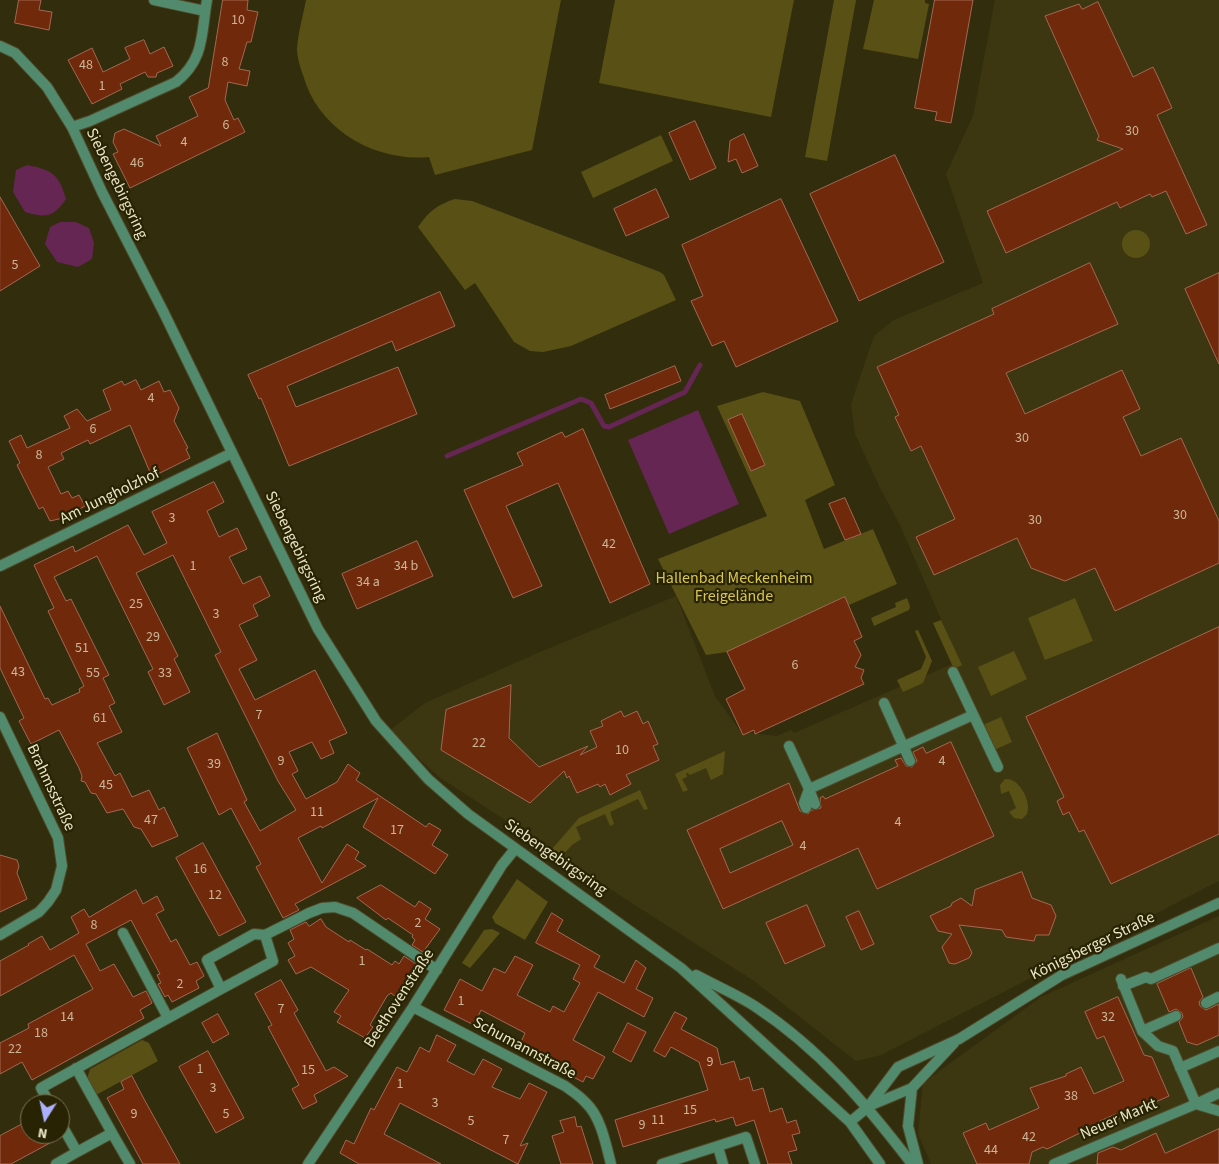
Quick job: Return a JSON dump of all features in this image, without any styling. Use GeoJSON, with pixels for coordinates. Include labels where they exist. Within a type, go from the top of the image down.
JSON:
{"type":"FeatureCollection","features":[{"type":"Feature","properties":{"kind":"street"},"geometry":{"type":"LineString","coordinates":[[154,0],[205,11]]}},
{"type":"Feature","properties":{"kind":"street"},"geometry":{"type":"LineString","coordinates":[[72,126],[90,121],[176,82],[188,72],[197,59],[207,0]]}},
{"type":"Feature","properties":{"kind":"street","name":"Siebengebirgsring"},"geometry":{"type":"LineString","coordinates":[[0,46],[15,53],[47,87],[72,126],[106,201],[163,311],[318,629],[376,721],[428,779],[468,814],[682,968],[850,1122],[880,1164]]}},
{"type":"Feature","properties":{"kind":"street","name":"Am Jungholzhof"},"geometry":{"type":"LineString","coordinates":[[0,566],[232,453]]}},
{"type":"Feature","properties":{"kind":"street"},"geometry":{"type":"LineString","coordinates":[[953,672],[998,767]]}},
{"type":"Feature","properties":{"kind":"street"},"geometry":{"type":"LineString","coordinates":[[884,703],[910,760]]}},
{"type":"Feature","properties":{"kind":"street"},"geometry":{"type":"LineString","coordinates":[[809,789],[973,715]]}},
{"type":"Feature","properties":{"kind":"street","name":"Brahmsstraße"},"geometry":{"type":"LineString","coordinates":[[0,717],[58,838],[62,866],[56,890],[43,907],[0,935]]}},
{"type":"Feature","properties":{"kind":"street"},"geometry":{"type":"LineString","coordinates":[[789,746],[809,789],[811,806]]}},
{"type":"Feature","properties":{"kind":"street","name":"Beethovenstraße"},"geometry":{"type":"LineString","coordinates":[[308,1164],[413,1007],[502,865],[515,849]]}},
{"type":"Feature","properties":{"kind":"street","name":"Königsberger Straße"},"geometry":{"type":"LineString","coordinates":[[850,1122],[868,1107],[898,1067],[958,1039],[1062,975],[1219,903]]}},
{"type":"Feature","properties":{"kind":"street"},"geometry":{"type":"LineString","coordinates":[[221,988],[207,960],[254,934],[265,935],[322,908],[335,907],[353,913],[437,970]]}},
{"type":"Feature","properties":{"kind":"street"},"geometry":{"type":"LineString","coordinates":[[123,933],[168,1018]]}},
{"type":"Feature","properties":{"kind":"street"},"geometry":{"type":"LineString","coordinates":[[44,1094],[41,1088],[273,961],[265,935]]}},
{"type":"Feature","properties":{"kind":"street"},"geometry":{"type":"LineString","coordinates":[[1219,948],[1151,979],[1146,977],[1122,983],[1142,1031],[1158,1046],[1173,1051],[1196,1104],[1219,1111]]}},
{"type":"Feature","properties":{"kind":"street","name":"Siebengebirgsring"},"geometry":{"type":"LineString","coordinates":[[682,968],[756,1007],[820,1056],[868,1107],[912,1164]]}},
{"type":"Feature","properties":{"kind":"street"},"geometry":{"type":"LineString","coordinates":[[1206,1003],[1218,997]]}},
{"type":"Feature","properties":{"kind":"street","name":"Schumannstraße"},"geometry":{"type":"LineString","coordinates":[[413,1007],[565,1086],[579,1096],[588,1104],[596,1120],[611,1164]]}},
{"type":"Feature","properties":{"kind":"street"},"geometry":{"type":"LineString","coordinates":[[1142,1031],[1176,1016]]}},
{"type":"Feature","properties":{"kind":"street","name":"Königsberger Straße"},"geometry":{"type":"LineString","coordinates":[[868,1107],[912,1088],[958,1039]]}},
{"type":"Feature","properties":{"kind":"street"},"geometry":{"type":"LineString","coordinates":[[1180,1068],[1219,1051]]}},
{"type":"Feature","properties":{"kind":"street"},"geometry":{"type":"LineString","coordinates":[[76,1068],[130,1164]]}},
{"type":"Feature","properties":{"kind":"street"},"geometry":{"type":"LineString","coordinates":[[912,1088],[908,1126],[918,1164]]}},
{"type":"Feature","properties":{"kind":"street","name":"Neuer Markt"},"geometry":{"type":"LineString","coordinates":[[1054,1164],[1219,1093]]}},
{"type":"Feature","properties":{"kind":"street"},"geometry":{"type":"LineString","coordinates":[[56,1164],[112,1133]]}},
{"type":"Feature","properties":{"kind":"street"},"geometry":{"type":"LineString","coordinates":[[662,1164],[746,1137],[755,1164]]}},
{"type":"Feature","properties":{"kind":"street"},"geometry":{"type":"LineString","coordinates":[[70,1140],[77,1152]]}},
{"type":"Feature","properties":{"kind":"street"},"geometry":{"type":"LineString","coordinates":[[718,1147],[724,1164]]}},
{"type":"Feature","properties":{"kind":"shaded area"},"geometry":{"type":"Polygon","coordinates":[[[995,0],[1219,0],[1219,881],[881,1055],[856,1061],[754,981],[439,777],[389,731],[425,703],[540,652],[676,596],[715,696],[741,732],[777,736],[791,730],[794,733],[959,661],[900,525],[881,490],[855,434],[851,404],[874,336],[894,320],[983,283],[946,174],[973,116],[995,0]]]}},
{"type":"Feature","properties":{"kind":"shaded area"},"geometry":{"type":"Polygon","coordinates":[[[27,165],[48,171],[53,174],[60,184],[66,199],[53,213],[44,216],[25,212],[13,192],[16,170],[27,165]]]}},
{"type":"Feature","properties":{"kind":"shaded area"},"geometry":{"type":"Polygon","coordinates":[[[60,222],[76,222],[89,228],[94,243],[92,259],[78,267],[57,262],[45,244],[50,227],[60,222]]]}},
{"type":"Feature","properties":{"kind":"shaded area"},"geometry":{"type":"Polygon","coordinates":[[[698,410],[739,504],[669,534],[628,440],[698,410]]]}},
{"type":"Feature","properties":{"kind":"shaded area"},"geometry":{"type":"Polygon","coordinates":[[[1219,916],[1219,1164],[931,1164],[918,1134],[923,1083],[1041,997],[1219,916]]]}},
{"type":"Feature","properties":{"kind":"green space"},"geometry":{"type":"Polygon","coordinates":[[[306,0],[561,0],[532,150],[435,175],[429,157],[389,154],[369,148],[351,138],[321,112],[311,95],[301,69],[297,49],[306,0]]]}},
{"type":"Feature","properties":{"kind":"green space"},"geometry":{"type":"Polygon","coordinates":[[[615,0],[794,0],[771,117],[599,83],[615,0]]]}},
{"type":"Feature","properties":{"kind":"green space"},"geometry":{"type":"Polygon","coordinates":[[[834,0],[856,0],[827,161],[805,157],[834,0]]]}},
{"type":"Feature","properties":{"kind":"green space"},"geometry":{"type":"Polygon","coordinates":[[[874,0],[925,0],[925,3],[929,4],[918,59],[863,49],[874,0]]]}},
{"type":"Feature","properties":{"kind":"green space"},"geometry":{"type":"Polygon","coordinates":[[[661,135],[673,161],[593,198],[581,172],[661,135]]]}},
{"type":"Feature","properties":{"kind":"green space"},"geometry":{"type":"Polygon","coordinates":[[[455,199],[472,201],[660,272],[664,275],[676,300],[571,346],[543,352],[530,351],[514,342],[475,283],[465,290],[418,227],[434,209],[443,203],[455,199]]]}},
{"type":"Feature","properties":{"kind":"green space"},"geometry":{"type":"Polygon","coordinates":[[[1136,230],[1146,234],[1150,244],[1146,254],[1136,258],[1126,254],[1122,244],[1126,234],[1136,230]]]}},
{"type":"Feature","properties":{"kind":"green space","name":"Hallenbad Meckenheim Freigelände"},"geometry":{"type":"Polygon","coordinates":[[[763,392],[800,401],[835,485],[805,500],[824,549],[873,529],[897,584],[849,605],[844,597],[727,652],[706,655],[658,559],[767,516],[717,406],[763,392]]]}},
{"type":"Feature","properties":{"kind":"green space"},"geometry":{"type":"Polygon","coordinates":[[[907,598],[910,606],[909,610],[874,626],[871,618],[896,607],[895,603],[907,598]]]}},
{"type":"Feature","properties":{"kind":"green space"},"geometry":{"type":"Polygon","coordinates":[[[1075,598],[1093,641],[1045,660],[1028,618],[1075,598]]]}},
{"type":"Feature","properties":{"kind":"green space"},"geometry":{"type":"Polygon","coordinates":[[[941,620],[962,665],[954,669],[933,623],[941,620]]]}},
{"type":"Feature","properties":{"kind":"green space"},"geometry":{"type":"Polygon","coordinates":[[[918,630],[932,661],[923,683],[903,692],[897,680],[921,669],[926,657],[915,631],[918,630]]]}},
{"type":"Feature","properties":{"kind":"green space"},"geometry":{"type":"Polygon","coordinates":[[[1014,651],[1027,679],[991,696],[978,667],[1014,651]]]}},
{"type":"Feature","properties":{"kind":"green space"},"geometry":{"type":"Polygon","coordinates":[[[1001,717],[1012,742],[994,750],[983,725],[1001,717]]]}},
{"type":"Feature","properties":{"kind":"green space"},"geometry":{"type":"Polygon","coordinates":[[[725,751],[723,774],[711,780],[706,768],[690,775],[686,773],[687,777],[682,779],[688,790],[683,792],[675,774],[725,751]]]}},
{"type":"Feature","properties":{"kind":"green space"},"geometry":{"type":"Polygon","coordinates":[[[1005,779],[1015,782],[1026,797],[1028,809],[1027,814],[1022,819],[1014,818],[1009,812],[1016,808],[1009,791],[1001,794],[1000,785],[1005,779]]]}},
{"type":"Feature","properties":{"kind":"green space"},"geometry":{"type":"Polygon","coordinates":[[[640,790],[648,809],[644,810],[638,799],[610,812],[614,824],[610,826],[605,814],[576,827],[581,839],[572,845],[559,859],[552,859],[546,856],[579,818],[640,790]]]}},
{"type":"Feature","properties":{"kind":"green space"},"geometry":{"type":"Polygon","coordinates":[[[517,879],[548,902],[525,940],[495,923],[492,917],[517,879]]]}},
{"type":"Feature","properties":{"kind":"green space"},"geometry":{"type":"Polygon","coordinates":[[[492,929],[500,933],[470,968],[462,963],[484,930],[492,929]]]}},
{"type":"Feature","properties":{"kind":"green space"},"geometry":{"type":"Polygon","coordinates":[[[142,1040],[149,1043],[158,1061],[96,1095],[87,1079],[90,1069],[142,1040]]]}},
{"type":"Feature","properties":{"kind":"building"},"geometry":{"type":"Polygon","coordinates":[[[19,0],[41,0],[39,10],[52,12],[49,30],[15,23],[19,0]]]}},
{"type":"Feature","properties":{"kind":"building"},"geometry":{"type":"Polygon","coordinates":[[[223,0],[248,0],[247,10],[258,12],[251,42],[247,42],[239,69],[250,71],[247,86],[228,82],[225,100],[234,120],[238,118],[245,132],[130,188],[113,154],[118,152],[113,142],[115,133],[124,129],[161,146],[156,136],[198,116],[189,97],[208,88],[223,0]]]}},
{"type":"Feature","properties":{"kind":"building"},"geometry":{"type":"Polygon","coordinates":[[[935,0],[973,0],[951,123],[935,120],[937,112],[915,108],[935,0]]]}},
{"type":"Feature","properties":{"kind":"building"},"geometry":{"type":"Polygon","coordinates":[[[1098,2],[1133,77],[1153,67],[1157,75],[1172,108],[1157,115],[1207,225],[1186,234],[1166,191],[1152,197],[1150,194],[1120,208],[1117,202],[1006,253],[987,211],[1123,149],[1097,140],[1099,136],[1045,16],[1079,4],[1082,9],[1098,2]]]}},
{"type":"Feature","properties":{"kind":"building"},"geometry":{"type":"Polygon","coordinates":[[[144,40],[150,54],[164,47],[173,66],[157,73],[156,77],[148,77],[145,72],[120,84],[122,89],[92,104],[68,60],[92,48],[103,72],[130,59],[125,48],[144,40]]]}},
{"type":"Feature","properties":{"kind":"building"},"geometry":{"type":"Polygon","coordinates":[[[695,121],[716,168],[690,180],[669,133],[695,121]]]}},
{"type":"Feature","properties":{"kind":"building"},"geometry":{"type":"Polygon","coordinates":[[[744,134],[758,166],[742,173],[736,159],[728,162],[730,141],[744,134]]]}},
{"type":"Feature","properties":{"kind":"building"},"geometry":{"type":"Polygon","coordinates":[[[895,155],[944,262],[859,301],[810,194],[895,155]]]}},
{"type":"Feature","properties":{"kind":"building"},"geometry":{"type":"Polygon","coordinates":[[[656,189],[669,217],[626,236],[614,209],[656,189]]]}},
{"type":"Feature","properties":{"kind":"building"},"geometry":{"type":"Polygon","coordinates":[[[0,197],[40,266],[0,291],[0,197]]]}},
{"type":"Feature","properties":{"kind":"building"},"geometry":{"type":"Polygon","coordinates":[[[781,199],[838,321],[736,367],[724,341],[712,346],[691,301],[703,296],[682,245],[781,199]]]}},
{"type":"Feature","properties":{"kind":"building"},"geometry":{"type":"Polygon","coordinates":[[[1090,263],[1118,324],[1006,373],[1025,414],[1122,370],[1140,409],[1123,417],[1141,456],[1181,438],[1219,521],[1219,563],[1115,611],[1095,568],[1065,581],[1031,568],[1017,538],[934,575],[916,537],[955,519],[921,446],[911,451],[895,417],[899,415],[877,367],[994,314],[992,309],[1090,263]]]}},
{"type":"Feature","properties":{"kind":"building"},"geometry":{"type":"Polygon","coordinates":[[[1219,273],[1219,364],[1185,289],[1219,273]]]}},
{"type":"Feature","properties":{"kind":"building"},"geometry":{"type":"Polygon","coordinates":[[[440,292],[455,326],[396,351],[392,341],[287,386],[296,407],[398,367],[417,414],[289,466],[261,398],[259,399],[248,375],[440,292]]]}},
{"type":"Feature","properties":{"kind":"building"},"geometry":{"type":"Polygon","coordinates":[[[675,366],[681,381],[610,409],[605,395],[675,366]]]}},
{"type":"Feature","properties":{"kind":"building"},"geometry":{"type":"Polygon","coordinates":[[[136,380],[141,390],[159,381],[164,392],[170,390],[179,408],[174,421],[188,448],[186,449],[190,458],[152,477],[130,425],[90,444],[88,440],[61,453],[64,459],[48,467],[61,494],[68,491],[72,498],[79,495],[85,506],[63,518],[50,521],[43,507],[39,509],[17,465],[20,463],[9,441],[21,435],[27,448],[70,428],[64,416],[77,409],[87,421],[111,410],[103,390],[122,381],[124,385],[136,380]]]}},
{"type":"Feature","properties":{"kind":"building"},"geometry":{"type":"Polygon","coordinates":[[[742,414],[765,465],[751,471],[728,420],[742,414]]]}},
{"type":"Feature","properties":{"kind":"building"},"geometry":{"type":"Polygon","coordinates":[[[583,429],[650,584],[610,603],[558,483],[506,506],[542,586],[513,598],[464,490],[523,465],[517,453],[562,432],[565,437],[583,429]]]}},
{"type":"Feature","properties":{"kind":"building"},"geometry":{"type":"Polygon","coordinates":[[[214,482],[224,502],[207,511],[219,537],[237,528],[247,549],[229,557],[243,584],[260,576],[270,596],[253,605],[258,616],[239,625],[257,660],[239,669],[255,700],[315,670],[347,733],[329,741],[334,753],[321,759],[312,742],[289,752],[298,771],[292,774],[306,799],[337,782],[348,764],[360,773],[356,780],[426,827],[429,823],[441,830],[432,845],[448,855],[435,874],[363,827],[378,798],[322,828],[321,826],[298,838],[322,883],[347,844],[359,852],[355,859],[366,866],[295,904],[299,910],[283,918],[256,867],[261,864],[231,808],[219,815],[187,748],[217,733],[247,800],[244,802],[260,831],[296,810],[278,781],[215,655],[221,652],[173,555],[136,573],[178,656],[174,659],[190,692],[164,705],[148,672],[153,669],[97,556],[54,577],[66,601],[71,599],[109,675],[103,678],[115,703],[109,706],[122,732],[97,743],[115,776],[120,773],[132,797],[149,790],[159,810],[164,807],[178,836],[152,847],[141,829],[134,827],[123,809],[107,813],[96,794],[91,793],[85,782],[81,781],[82,776],[79,768],[59,730],[31,744],[19,721],[24,718],[0,668],[0,606],[45,699],[48,698],[52,705],[80,692],[79,689],[84,686],[48,611],[54,608],[34,565],[73,546],[75,552],[128,525],[144,555],[167,543],[152,512],[214,482]]]}},
{"type":"Feature","properties":{"kind":"building"},"geometry":{"type":"Polygon","coordinates":[[[845,498],[861,534],[845,540],[829,504],[845,498]]]}},
{"type":"Feature","properties":{"kind":"building"},"geometry":{"type":"Polygon","coordinates":[[[417,541],[433,576],[357,609],[342,574],[417,541]]]}},
{"type":"Feature","properties":{"kind":"building"},"geometry":{"type":"Polygon","coordinates":[[[845,597],[862,637],[854,641],[861,655],[855,667],[864,670],[861,678],[864,684],[755,734],[754,730],[743,735],[726,699],[745,689],[727,652],[845,597]]]}},
{"type":"Feature","properties":{"kind":"building"},"geometry":{"type":"Polygon","coordinates":[[[1219,627],[1219,834],[1111,884],[1084,830],[1079,832],[1069,812],[1063,815],[1057,801],[1064,797],[1026,717],[1219,627]]]}},
{"type":"Feature","properties":{"kind":"building"},"geometry":{"type":"Polygon","coordinates":[[[511,685],[509,738],[539,767],[588,746],[580,755],[597,747],[590,731],[603,726],[601,721],[621,711],[624,717],[637,711],[643,724],[648,721],[658,744],[653,746],[659,760],[626,775],[631,784],[610,795],[605,784],[600,787],[598,784],[577,793],[569,776],[567,778],[564,771],[530,803],[441,750],[446,710],[511,685]]]}},
{"type":"Feature","properties":{"kind":"building"},"geometry":{"type":"Polygon","coordinates":[[[951,742],[994,836],[877,889],[858,848],[723,909],[687,830],[789,783],[800,811],[808,814],[812,810],[821,808],[820,798],[823,796],[825,799],[898,766],[895,760],[901,758],[906,766],[912,767],[917,761],[913,752],[923,747],[926,753],[951,742]],[[782,821],[720,849],[730,873],[793,845],[782,821]]]}},
{"type":"Feature","properties":{"kind":"building"},"geometry":{"type":"Polygon","coordinates":[[[203,843],[246,922],[219,936],[176,858],[203,843]]]}},
{"type":"Feature","properties":{"kind":"building"},"geometry":{"type":"Polygon","coordinates":[[[0,855],[17,860],[19,866],[17,873],[27,899],[0,912],[0,855]]]}},
{"type":"Feature","properties":{"kind":"building"},"geometry":{"type":"Polygon","coordinates":[[[1022,872],[1032,898],[1051,905],[1056,916],[1049,935],[1036,935],[1034,941],[1006,937],[1002,930],[959,925],[972,953],[969,958],[955,964],[949,963],[942,947],[952,934],[938,931],[930,916],[951,906],[952,903],[961,898],[972,906],[975,890],[1022,872]]]}},
{"type":"Feature","properties":{"kind":"building"},"geometry":{"type":"Polygon","coordinates":[[[381,885],[415,907],[419,901],[431,909],[425,919],[440,929],[423,952],[412,945],[415,940],[412,937],[413,935],[388,918],[386,920],[357,898],[381,885]]]}},
{"type":"Feature","properties":{"kind":"building"},"geometry":{"type":"Polygon","coordinates":[[[136,890],[143,904],[157,896],[164,910],[156,914],[171,942],[176,939],[190,965],[197,962],[204,976],[196,981],[199,988],[172,1002],[168,995],[165,997],[158,984],[161,983],[157,975],[160,974],[131,920],[86,944],[100,971],[114,964],[133,997],[146,991],[152,1003],[140,1010],[144,1018],[32,1080],[22,1062],[0,1074],[0,1043],[29,1028],[28,1024],[93,989],[74,955],[0,996],[0,961],[42,936],[50,950],[79,933],[71,917],[84,909],[89,917],[136,890]]]}},
{"type":"Feature","properties":{"kind":"building"},"geometry":{"type":"Polygon","coordinates":[[[807,905],[825,946],[785,964],[766,923],[807,905]]]}},
{"type":"Feature","properties":{"kind":"building"},"geometry":{"type":"Polygon","coordinates":[[[859,911],[874,944],[861,950],[846,917],[859,911]]]}},
{"type":"Feature","properties":{"kind":"building"},"geometry":{"type":"Polygon","coordinates":[[[552,913],[563,920],[557,931],[600,956],[594,967],[624,983],[636,960],[646,968],[636,989],[653,998],[644,1017],[598,992],[573,1040],[605,1057],[593,1079],[586,1076],[583,1082],[518,1049],[525,1033],[481,1010],[474,1025],[444,1010],[460,979],[482,991],[494,968],[505,973],[515,956],[533,965],[517,995],[550,1012],[553,1006],[564,1012],[580,983],[573,979],[580,965],[536,943],[552,913]]]}},
{"type":"Feature","properties":{"kind":"building"},"geometry":{"type":"Polygon","coordinates":[[[321,919],[326,927],[349,942],[350,940],[367,949],[392,965],[395,961],[399,964],[404,956],[416,964],[396,997],[391,993],[387,996],[370,1025],[373,1027],[365,1038],[337,1022],[341,1016],[334,1012],[349,990],[311,967],[296,974],[288,960],[295,956],[288,943],[294,939],[290,930],[306,922],[309,926],[321,919]]]}},
{"type":"Feature","properties":{"kind":"building"},"geometry":{"type":"Polygon","coordinates":[[[1191,968],[1203,997],[1199,1002],[1200,1006],[1206,1010],[1219,1004],[1219,1035],[1197,1045],[1187,1042],[1179,1022],[1183,1017],[1182,1013],[1176,1009],[1169,1012],[1157,984],[1191,968]]]}},
{"type":"Feature","properties":{"kind":"building"},"geometry":{"type":"Polygon","coordinates":[[[281,980],[298,1010],[294,1013],[326,1071],[334,1067],[348,1076],[314,1095],[317,1102],[303,1109],[292,1089],[299,1085],[268,1027],[272,1025],[255,994],[281,980]]]}},
{"type":"Feature","properties":{"kind":"building"},"geometry":{"type":"Polygon","coordinates":[[[1118,997],[1144,1055],[1152,1057],[1169,1096],[1118,1119],[1116,1114],[1100,1121],[1095,1132],[1088,1129],[1047,1149],[1043,1147],[1032,1152],[1029,1164],[977,1164],[963,1133],[986,1123],[989,1130],[1039,1108],[1030,1088],[1066,1076],[1066,1074],[1081,1067],[1094,1094],[1124,1081],[1104,1036],[1097,1039],[1085,1012],[1118,997]]]}},
{"type":"Feature","properties":{"kind":"building"},"geometry":{"type":"Polygon","coordinates":[[[675,1012],[687,1018],[681,1029],[717,1048],[721,1065],[734,1061],[740,1080],[749,1077],[753,1091],[763,1088],[770,1112],[782,1108],[787,1123],[796,1120],[800,1133],[792,1135],[797,1150],[788,1152],[792,1164],[768,1164],[754,1120],[736,1126],[733,1117],[716,1122],[715,1119],[623,1147],[615,1120],[708,1090],[699,1062],[671,1047],[665,1057],[654,1051],[675,1012]]]}},
{"type":"Feature","properties":{"kind":"building"},"geometry":{"type":"Polygon","coordinates":[[[218,1014],[229,1034],[213,1043],[202,1023],[218,1014]]]}},
{"type":"Feature","properties":{"kind":"building"},"geometry":{"type":"Polygon","coordinates":[[[628,1023],[646,1032],[631,1062],[613,1052],[628,1023]]]}},
{"type":"Feature","properties":{"kind":"building"},"geometry":{"type":"Polygon","coordinates":[[[437,1035],[456,1045],[447,1061],[474,1075],[483,1059],[502,1069],[492,1087],[520,1099],[529,1083],[547,1092],[520,1146],[528,1143],[518,1164],[400,1103],[384,1134],[441,1164],[359,1164],[340,1153],[346,1140],[354,1144],[371,1108],[374,1110],[397,1067],[407,1072],[420,1047],[429,1052],[437,1035]]]}},
{"type":"Feature","properties":{"kind":"building"},"geometry":{"type":"Polygon","coordinates":[[[208,1051],[244,1118],[216,1133],[179,1067],[208,1051]]]}},
{"type":"Feature","properties":{"kind":"building"},"geometry":{"type":"Polygon","coordinates":[[[132,1076],[180,1164],[143,1164],[107,1098],[124,1089],[121,1082],[132,1076]]]}},
{"type":"Feature","properties":{"kind":"building"},"geometry":{"type":"Polygon","coordinates":[[[575,1117],[577,1127],[581,1126],[593,1164],[561,1164],[552,1136],[564,1132],[560,1121],[575,1117]]]}},
{"type":"Feature","properties":{"kind":"building"},"geometry":{"type":"Polygon","coordinates":[[[20,1125],[20,1144],[48,1144],[11,1164],[0,1164],[0,1136],[20,1125]]]}},
{"type":"Feature","properties":{"kind":"building"},"geometry":{"type":"Polygon","coordinates":[[[1219,1129],[1219,1164],[1097,1164],[1098,1153],[1113,1147],[1121,1150],[1156,1133],[1165,1153],[1219,1129]]]}},
{"type":"Feature","properties":{"kind":"waterway"},"geometry":{"type":"LineString","coordinates":[[447,456],[581,399],[591,403],[604,426],[609,427],[685,392],[700,365]]}}]}
